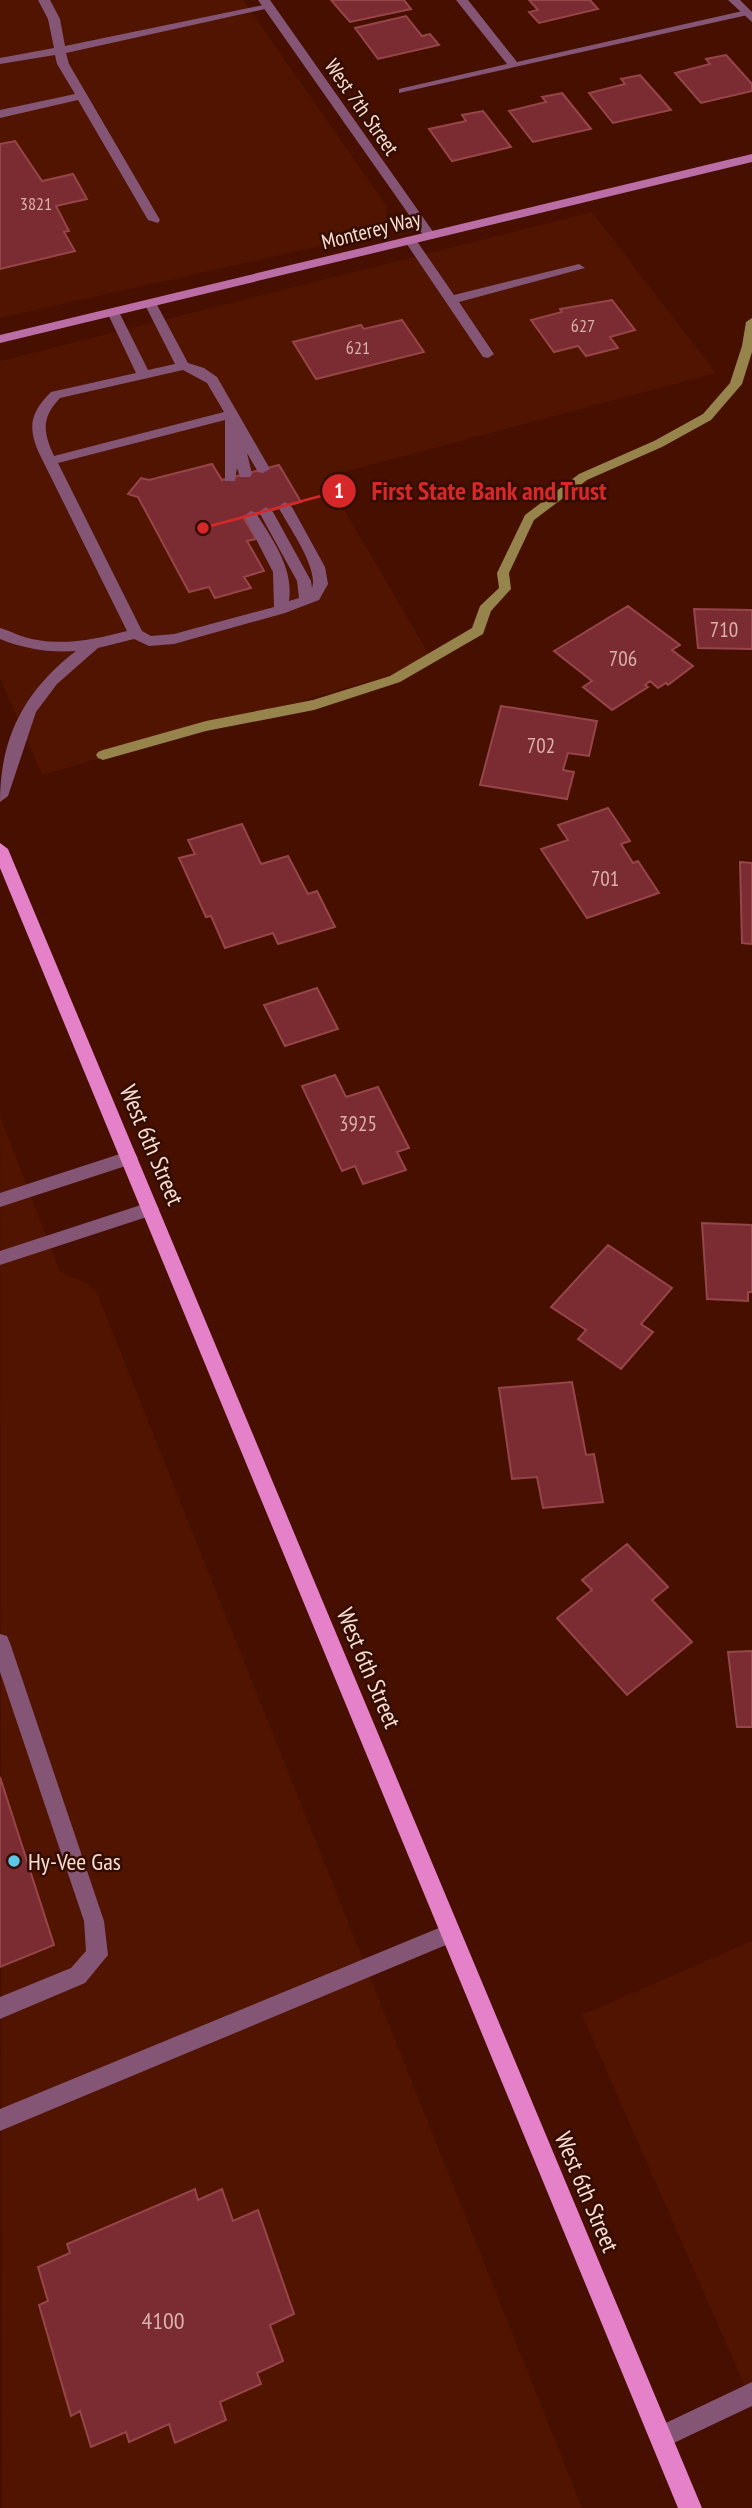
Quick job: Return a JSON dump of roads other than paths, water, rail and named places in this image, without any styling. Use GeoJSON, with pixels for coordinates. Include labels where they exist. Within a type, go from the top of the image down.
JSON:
{"type":"FeatureCollection","features":[{"type":"Feature","properties":{"kind":"main road","name":"West 6th Street"},"geometry":{"type":"LineString","coordinates":[[0,849],[690,2508]]}},
{"type":"Feature","properties":{"kind":"street"},"geometry":{"type":"LineString","coordinates":[[44,0],[54,19],[63,64],[154,220]]}},
{"type":"Feature","properties":{"kind":"street"},"geometry":{"type":"LineString","coordinates":[[462,0],[514,66]]}},
{"type":"Feature","properties":{"kind":"street"},"geometry":{"type":"LineString","coordinates":[[734,0],[749,16]]}},
{"type":"Feature","properties":{"kind":"street"},"geometry":{"type":"LineString","coordinates":[[0,61],[266,3]]}},
{"type":"Feature","properties":{"kind":"street","name":"West 7th Street"},"geometry":{"type":"LineString","coordinates":[[266,3],[430,236]]}},
{"type":"Feature","properties":{"kind":"street"},"geometry":{"type":"LineString","coordinates":[[403,91],[749,16]]}},
{"type":"Feature","properties":{"kind":"street"},"geometry":{"type":"LineString","coordinates":[[0,114],[81,96]]}},
{"type":"Feature","properties":{"kind":"street","name":"Monterey Way"},"geometry":{"type":"LineString","coordinates":[[0,340],[752,158]]}},
{"type":"Feature","properties":{"kind":"street"},"geometry":{"type":"LineString","coordinates":[[410,240],[488,354]]}},
{"type":"Feature","properties":{"kind":"street"},"geometry":{"type":"LineString","coordinates":[[451,300],[579,268]]}},
{"type":"Feature","properties":{"kind":"street"},"geometry":{"type":"LineString","coordinates":[[150,303],[183,366]]}},
{"type":"Feature","properties":{"kind":"street"},"geometry":{"type":"LineString","coordinates":[[113,312],[143,374]]}},
{"type":"Feature","properties":{"kind":"street"},"geometry":{"type":"LineString","coordinates":[[263,469],[212,380],[200,371],[183,366],[56,395],[41,408],[36,421],[38,435],[50,461],[136,634],[149,641],[174,639],[280,610],[314,597],[321,584],[318,567],[285,507]]}},
{"type":"Feature","properties":{"kind":"street"},"geometry":{"type":"LineString","coordinates":[[50,461],[232,414]]}},
{"type":"Feature","properties":{"kind":"street"},"geometry":{"type":"LineString","coordinates":[[232,414],[245,474]]}},
{"type":"Feature","properties":{"kind":"street"},"geometry":{"type":"LineString","coordinates":[[230,478],[232,414]]}},
{"type":"Feature","properties":{"kind":"street"},"geometry":{"type":"LineString","coordinates":[[266,512],[296,563],[304,581],[306,600]]}},
{"type":"Feature","properties":{"kind":"street"},"geometry":{"type":"LineString","coordinates":[[251,516],[281,569],[285,593],[280,610]]}},
{"type":"Feature","properties":{"kind":"street"},"geometry":{"type":"LineString","coordinates":[[0,633],[27,645],[91,646],[136,634]]}},
{"type":"Feature","properties":{"kind":"street"},"geometry":{"type":"LineString","coordinates":[[0,796],[29,705],[66,665],[91,646]]}},
{"type":"Feature","properties":{"kind":"street"},"geometry":{"type":"LineString","coordinates":[[0,1200],[129,1158]]}},
{"type":"Feature","properties":{"kind":"street"},"geometry":{"type":"LineString","coordinates":[[0,1258],[150,1209]]}},
{"type":"Feature","properties":{"kind":"street"},"geometry":{"type":"LineString","coordinates":[[0,1643],[93,1921],[97,1955],[78,1976],[0,2008]]}},
{"type":"Feature","properties":{"kind":"street"},"geometry":{"type":"LineString","coordinates":[[0,2120],[451,1933]]}},
{"type":"Feature","properties":{"kind":"street"},"geometry":{"type":"LineString","coordinates":[[661,2437],[752,2394]]}},
{"type":"Feature","properties":{"kind":"waterway"},"geometry":{"type":"LineString","coordinates":[[103,755],[206,726],[314,705],[395,679],[478,631],[485,609],[505,589],[503,573],[529,518],[583,477],[658,444],[707,417],[736,384],[748,346],[752,322]]}},
{"type":"Feature","properties":{"kind":"place","name":"First State Bank and Trust"},"geometry":{"type":"Point","coordinates":[203,528]}},
{"type":"Feature","properties":{"kind":"place","name":"Hy-Vee Gas"},"geometry":{"type":"Point","coordinates":[14,1861]}}]}
